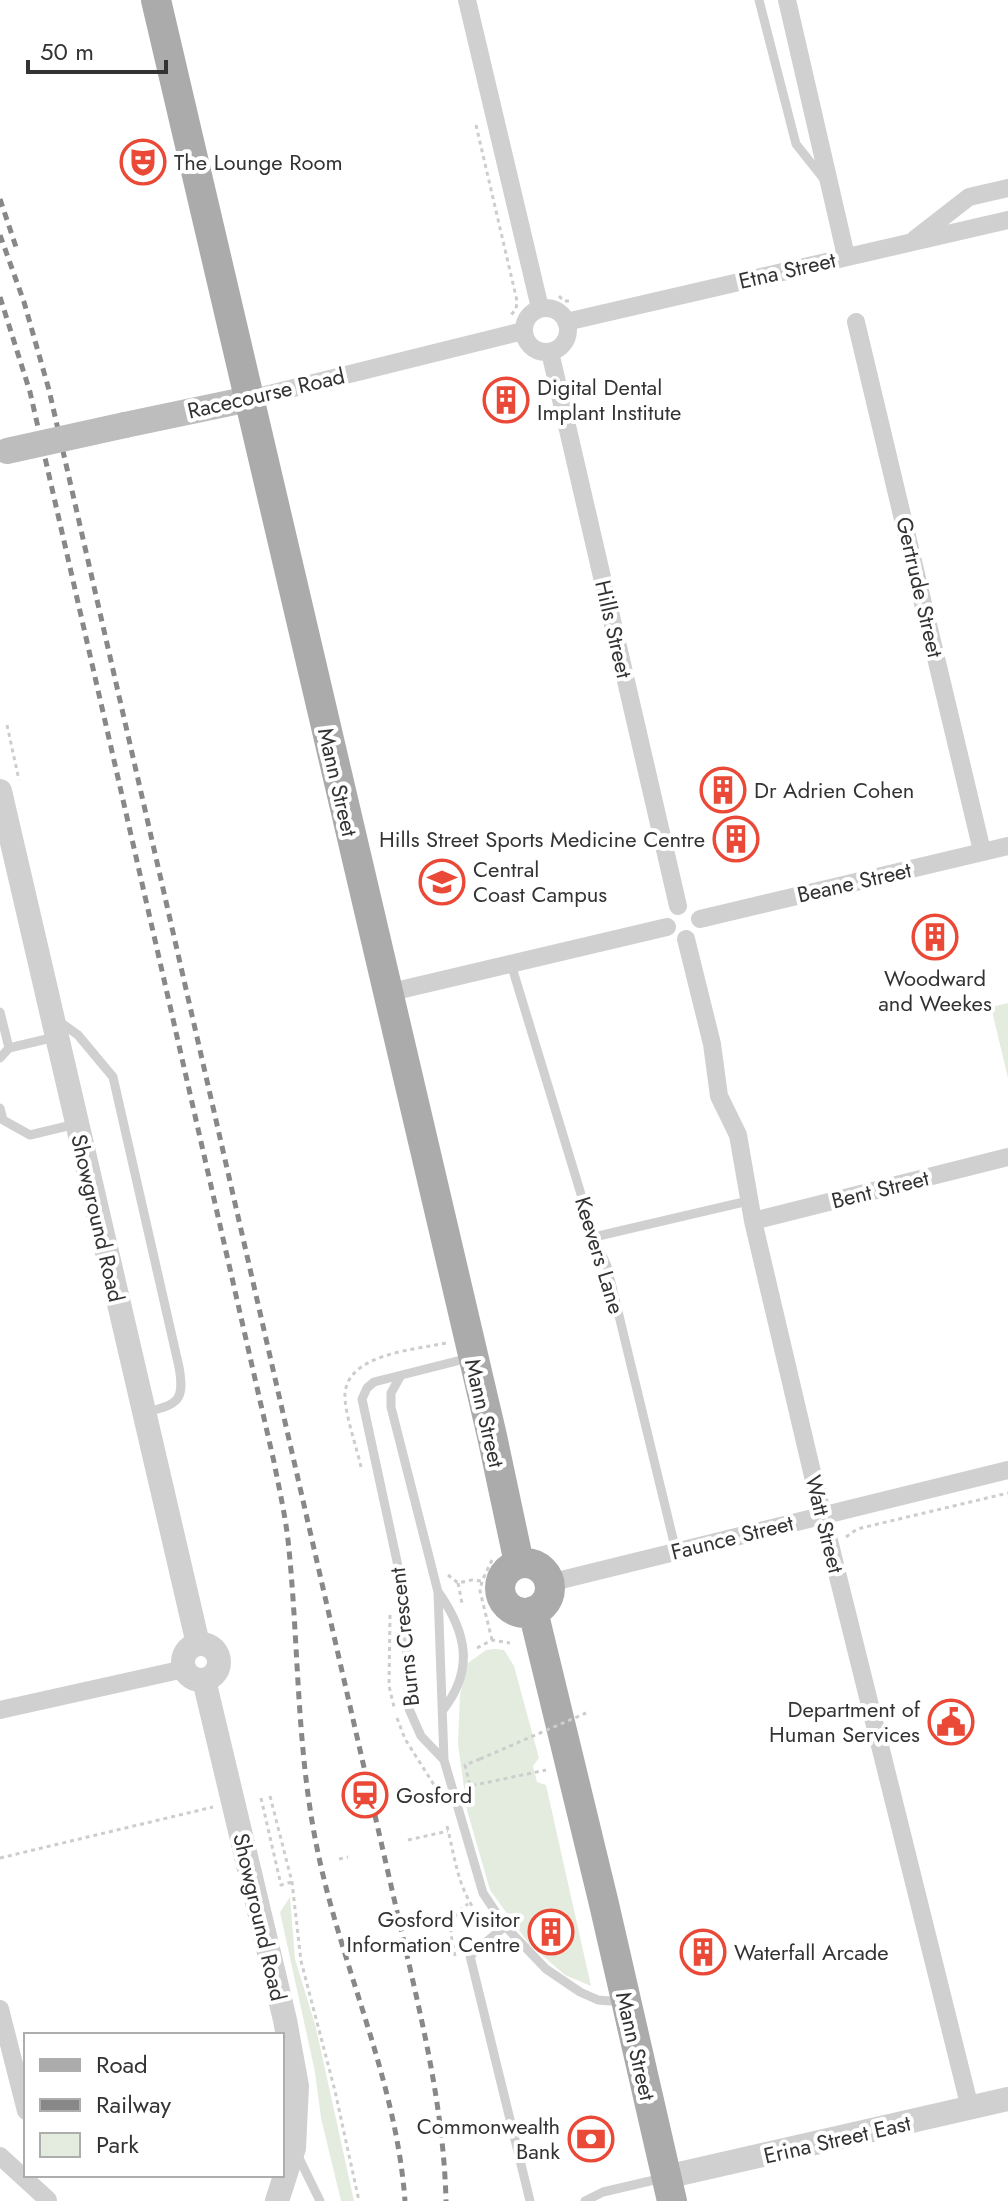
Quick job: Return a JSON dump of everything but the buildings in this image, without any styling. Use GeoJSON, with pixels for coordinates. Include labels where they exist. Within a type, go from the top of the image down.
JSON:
{"type":"FeatureCollection","features":[{"type":"Feature","properties":{"kind":"main road","name":"Mann Street"},"geometry":{"type":"LineString","coordinates":[[156,0],[472,1357],[506,1557]]}},
{"type":"Feature","properties":{"kind":"main road","name":"Racecourse Road"},"geometry":{"type":"LineString","coordinates":[[2,452],[249,399]]}},
{"type":"Feature","properties":{"kind":"main road"},"geometry":{"type":"LineString","coordinates":[[506,1557],[535,1565],[547,1575],[548,1598],[533,1611],[509,1608],[500,1594],[506,1557]]}},
{"type":"Feature","properties":{"kind":"main road","name":"Mann Street"},"geometry":{"type":"LineString","coordinates":[[533,1611],[669,2189]]}},
{"type":"Feature","properties":{"kind":"street"},"geometry":{"type":"LineString","coordinates":[[467,0],[540,308]]}},
{"type":"Feature","properties":{"kind":"street"},"geometry":{"type":"LineString","coordinates":[[787,0],[846,256]]}},
{"type":"Feature","properties":{"kind":"street"},"geometry":{"type":"LineString","coordinates":[[910,243],[969,197],[1008,188]]}},
{"type":"Feature","properties":{"kind":"street","name":"Etna Street"},"geometry":{"type":"LineString","coordinates":[[566,322],[1008,220]]}},
{"type":"Feature","properties":{"kind":"street"},"geometry":{"type":"LineString","coordinates":[[540,308],[559,311],[566,322],[568,334],[565,340],[550,352],[529,345],[523,331],[526,319],[540,308]]}},
{"type":"Feature","properties":{"kind":"street","name":"Gertrude Street"},"geometry":{"type":"LineString","coordinates":[[856,322],[982,851]]}},
{"type":"Feature","properties":{"kind":"street","name":"Racecourse Road"},"geometry":{"type":"LineString","coordinates":[[249,399],[523,331]]}},
{"type":"Feature","properties":{"kind":"street","name":"Hills Street"},"geometry":{"type":"LineString","coordinates":[[550,352],[678,906]]}},
{"type":"Feature","properties":{"kind":"street","name":"Showground Road"},"geometry":{"type":"LineString","coordinates":[[0,791],[5,835],[54,1027],[198,1644],[215,1651],[219,1662],[214,1674],[194,1675],[285,2020],[297,2086],[294,2148],[277,2201]]}},
{"type":"Feature","properties":{"kind":"street","name":"Beane Street"},"geometry":{"type":"LineString","coordinates":[[700,919],[1008,846]]}},
{"type":"Feature","properties":{"kind":"street"},"geometry":{"type":"LineString","coordinates":[[678,906],[694,910],[700,919],[699,930],[686,939],[672,935],[667,927],[667,917],[678,906]]}},
{"type":"Feature","properties":{"kind":"street"},"geometry":{"type":"LineString","coordinates":[[387,993],[667,927]]}},
{"type":"Feature","properties":{"kind":"street","name":"Watt Street"},"geometry":{"type":"LineString","coordinates":[[686,939],[712,1044],[719,1096],[738,1135],[748,1201],[822,1515],[970,2108]]}},
{"type":"Feature","properties":{"kind":"street","name":"Bent Street"},"geometry":{"type":"LineString","coordinates":[[753,1221],[1008,1157]]}},
{"type":"Feature","properties":{"kind":"street","name":"Faunce Street"},"geometry":{"type":"LineString","coordinates":[[549,1583],[1008,1470]]}},
{"type":"Feature","properties":{"kind":"street"},"geometry":{"type":"LineString","coordinates":[[0,1710],[194,1675]]}},
{"type":"Feature","properties":{"kind":"street"},"geometry":{"type":"LineString","coordinates":[[0,2009],[24,2103]]}},
{"type":"Feature","properties":{"kind":"street","name":"Erina Street East"},"geometry":{"type":"LineString","coordinates":[[669,2189],[1008,2099]]}},
{"type":"Feature","properties":{"kind":"street"},"geometry":{"type":"LineString","coordinates":[[0,2156],[48,2200]]}},
{"type":"Feature","properties":{"kind":"street"},"geometry":{"type":"LineString","coordinates":[[42,2177],[48,2200]]}},
{"type":"Feature","properties":{"kind":"lane"},"geometry":{"type":"LineString","coordinates":[[759,0],[796,144],[828,184]]}},
{"type":"Feature","properties":{"kind":"lane","name":"Keevers Lane"},"geometry":{"type":"LineString","coordinates":[[511,964],[594,1237],[607,1266],[676,1551]]}},
{"type":"Feature","properties":{"kind":"lane"},"geometry":{"type":"LineString","coordinates":[[0,1012],[9,1048]]}},
{"type":"Feature","properties":{"kind":"lane"},"geometry":{"type":"LineString","coordinates":[[0,1058],[9,1048],[54,1027],[78,1035],[113,1077],[182,1385],[174,1403],[144,1412]]}},
{"type":"Feature","properties":{"kind":"lane"},"geometry":{"type":"LineString","coordinates":[[0,1108],[3,1120],[30,1135],[76,1124]]}},
{"type":"Feature","properties":{"kind":"lane"},"geometry":{"type":"LineString","coordinates":[[594,1237],[748,1201]]}},
{"type":"Feature","properties":{"kind":"lane","name":"Burns Crescent"},"geometry":{"type":"LineString","coordinates":[[472,1357],[370,1385],[363,1395],[362,1408],[404,1594],[409,1709],[421,1736],[444,1760],[479,1883],[489,1905],[539,1963],[564,1982],[598,2000],[626,2002]]}},
{"type":"Feature","properties":{"kind":"lane"},"geometry":{"type":"LineString","coordinates":[[403,1375],[392,1388],[391,1407],[438,1592],[444,1760]]}},
{"type":"Feature","properties":{"kind":"lane"},"geometry":{"type":"LineString","coordinates":[[438,1592],[455,1619],[464,1654],[457,1691],[443,1710]]}},
{"type":"Feature","properties":{"kind":"lane"},"geometry":{"type":"LineString","coordinates":[[505,1926],[470,1956],[530,2201]]}},
{"type":"Feature","properties":{"kind":"lane"},"geometry":{"type":"LineString","coordinates":[[294,2148],[320,2201]]}},
{"type":"Feature","properties":{"kind":"lane"},"geometry":{"type":"LineString","coordinates":[[585,2201],[603,2192],[669,2189]]}},
{"type":"Feature","properties":{"kind":"path"},"geometry":{"type":"LineString","coordinates":[[475,120],[517,301],[511,315]]}},
{"type":"Feature","properties":{"kind":"path"},"geometry":{"type":"LineString","coordinates":[[844,1540],[848,1533],[857,1529],[1008,1493]]}},
{"type":"Feature","properties":{"kind":"path"},"geometry":{"type":"LineString","coordinates":[[492,1640],[480,1591],[490,1566],[506,1557]]}},
{"type":"Feature","properties":{"kind":"path"},"geometry":{"type":"LineString","coordinates":[[446,1574],[458,1583],[464,1610]]}},
{"type":"Feature","properties":{"kind":"path"},"geometry":{"type":"LineString","coordinates":[[458,1583],[482,1581]]}},
{"type":"Feature","properties":{"kind":"path"},"geometry":{"type":"LineString","coordinates":[[472,1651],[492,1640],[510,1643]]}},
{"type":"Feature","properties":{"kind":"path"},"geometry":{"type":"LineString","coordinates":[[546,1770],[470,1786],[465,1765],[586,1713]]}},
{"type":"Feature","properties":{"kind":"path"},"geometry":{"type":"LineString","coordinates":[[401,1731],[439,1793]]}},
{"type":"Feature","properties":{"kind":"path"},"geometry":{"type":"LineString","coordinates":[[270,1796],[292,1882],[301,1961],[335,2091],[359,2201]]}},
{"type":"Feature","properties":{"kind":"path"},"geometry":{"type":"LineString","coordinates":[[261,1798],[281,1885],[292,1882]]}},
{"type":"Feature","properties":{"kind":"path"},"geometry":{"type":"LineString","coordinates":[[0,1858],[213,1807]]}},
{"type":"Feature","properties":{"kind":"path"},"geometry":{"type":"LineString","coordinates":[[445,1816],[459,1880],[468,1904],[495,1934]]}},
{"type":"Feature","properties":{"kind":"path"},"geometry":{"type":"LineString","coordinates":[[408,1840],[448,1831]]}},
{"type":"Feature","properties":{"kind":"path"},"geometry":{"type":"LineString","coordinates":[[339,1859],[348,1857]]}},
{"type":"Feature","properties":{"kind":"path"},"geometry":{"type":"LineString","coordinates":[[457,1964],[450,1926],[456,1912],[468,1904]]}},
{"type":"Feature","properties":{"kind":"green space"},"geometry":{"type":"Polygon","coordinates":[[[1008,1003],[1008,1078],[991,1007],[1008,1003]]]}},
{"type":"Feature","properties":{"kind":"green space"},"geometry":{"type":"Polygon","coordinates":[[[486,1650],[504,1650],[514,1666],[539,1758],[533,1766],[537,1782],[546,1785],[591,1986],[565,1975],[529,1944],[490,1890],[467,1810],[458,1744],[460,1695],[468,1663],[486,1650]]]}},
{"type":"Feature","properties":{"kind":"green space"},"geometry":{"type":"Polygon","coordinates":[[[290,1897],[295,1959],[316,2028],[354,2201],[341,2201],[321,2118],[315,2072],[280,1912],[290,1897]]]}},
{"type":"Feature","properties":{"kind":"railway"},"geometry":{"type":"LineString","coordinates":[[0,199],[17,250]]}},
{"type":"Feature","properties":{"kind":"railway"},"geometry":{"type":"LineString","coordinates":[[0,235],[24,302],[49,390],[413,1982],[442,2138],[446,2201]]}},
{"type":"Feature","properties":{"kind":"railway"},"geometry":{"type":"LineString","coordinates":[[0,297],[30,392],[274,1462],[288,1540],[301,1733],[310,1810],[327,1892],[391,2111],[405,2201]]}},
{"type":"Feature","properties":{"kind":"place","name":"The Lounge Room"},"geometry":{"type":"Point","coordinates":[143,162]}},
{"type":"Feature","properties":{"kind":"place","name":"Digital Dental Implant Institute"},"geometry":{"type":"Point","coordinates":[506,400]}},
{"type":"Feature","properties":{"kind":"place","name":"Dr Adrien Cohen"},"geometry":{"type":"Point","coordinates":[723,790]}},
{"type":"Feature","properties":{"kind":"place","name":"Hills Street Sports Medicine Centre"},"geometry":{"type":"Point","coordinates":[736,839]}},
{"type":"Feature","properties":{"kind":"place","name":"Central Coast Campus"},"geometry":{"type":"Point","coordinates":[442,882]}},
{"type":"Feature","properties":{"kind":"place","name":"Woodward and Weekes"},"geometry":{"type":"Point","coordinates":[935,937]}},
{"type":"Feature","properties":{"kind":"place","name":"Department of Human Services"},"geometry":{"type":"Point","coordinates":[951,1722]}},
{"type":"Feature","properties":{"kind":"place","name":"Gosford"},"geometry":{"type":"Point","coordinates":[365,1795]}},
{"type":"Feature","properties":{"kind":"place","name":"Gosford Visitor Information Centre"},"geometry":{"type":"Point","coordinates":[551,1932]}},
{"type":"Feature","properties":{"kind":"place","name":"Waterfall Arcade"},"geometry":{"type":"Point","coordinates":[703,1952]}},
{"type":"Feature","properties":{"kind":"place","name":"Commonwealth Bank"},"geometry":{"type":"Point","coordinates":[591,2139]}}]}
